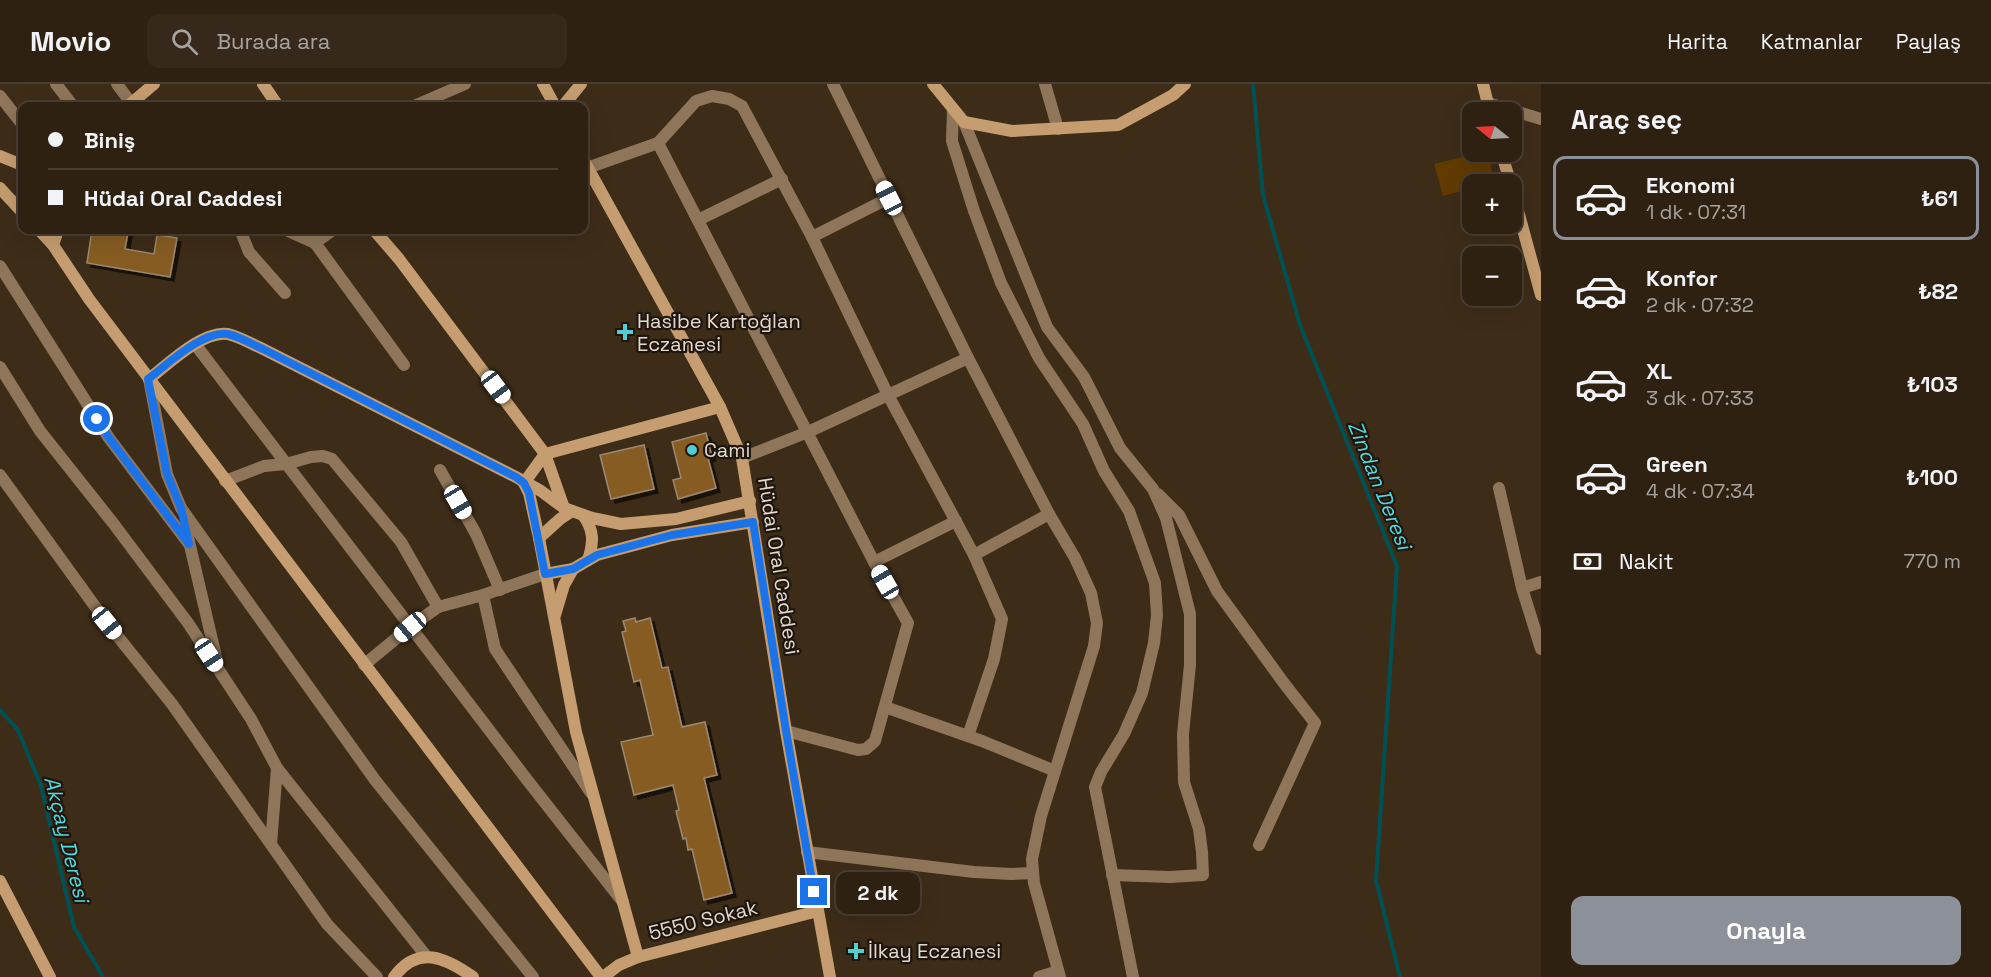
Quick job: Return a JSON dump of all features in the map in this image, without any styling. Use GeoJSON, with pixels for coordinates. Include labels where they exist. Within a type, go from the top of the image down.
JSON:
{"type":"FeatureCollection","features":[{"type":"Feature","properties":{"kind":"street"},"geometry":{"type":"LineString","coordinates":[[56,84],[70,102]]}},
{"type":"Feature","properties":{"kind":"street"},"geometry":{"type":"LineString","coordinates":[[117,84],[127,102]]}},
{"type":"Feature","properties":{"kind":"street"},"geometry":{"type":"LineString","coordinates":[[133,102],[154,84]]}},
{"type":"Feature","properties":{"kind":"street"},"geometry":{"type":"LineString","coordinates":[[263,84],[275,102]]}},
{"type":"Feature","properties":{"kind":"street"},"geometry":{"type":"LineString","coordinates":[[423,102],[465,84]]}},
{"type":"Feature","properties":{"kind":"street"},"geometry":{"type":"LineString","coordinates":[[543,84],[553,102]]}},
{"type":"Feature","properties":{"kind":"street"},"geometry":{"type":"LineString","coordinates":[[566,102],[581,84]]}},
{"type":"Feature","properties":{"kind":"street"},"geometry":{"type":"LineString","coordinates":[[833,84],[968,358],[1049,514],[1075,558],[1091,593],[1097,622],[1094,646],[1041,816],[1032,859],[1034,883],[1059,974],[1039,977]]}},
{"type":"Feature","properties":{"kind":"street"},"geometry":{"type":"LineString","coordinates":[[933,84],[964,122],[1047,327],[1084,377],[1120,448],[1153,489],[1179,514],[1217,591],[1315,723],[1259,845]]}},
{"type":"Feature","properties":{"kind":"street"},"geometry":{"type":"LineString","coordinates":[[1044,84],[1058,129]]}},
{"type":"Feature","properties":{"kind":"street"},"geometry":{"type":"LineString","coordinates":[[964,122],[1012,131],[1118,125],[1173,95],[1185,84]]}},
{"type":"Feature","properties":{"kind":"street"},"geometry":{"type":"LineString","coordinates":[[1483,84],[1488,102]]}},
{"type":"Feature","properties":{"kind":"street"},"geometry":{"type":"LineString","coordinates":[[0,96],[18,119]]}},
{"type":"Feature","properties":{"kind":"street"},"geometry":{"type":"LineString","coordinates":[[588,164],[658,143],[696,101],[712,96],[729,99],[742,106],[812,237],[888,395],[974,555],[1002,619],[994,659],[968,736]]}},
{"type":"Feature","properties":{"kind":"street"},"geometry":{"type":"LineString","coordinates":[[953,109],[952,141],[974,211],[1001,283],[1021,326],[1039,358],[1083,424],[1104,471],[1129,511],[1155,583],[1157,615],[1154,643],[1142,693],[1125,734],[1101,772],[1095,787],[1133,977]]}},
{"type":"Feature","properties":{"kind":"street"},"geometry":{"type":"LineString","coordinates":[[1522,115],[1541,119]]}},
{"type":"Feature","properties":{"kind":"street"},"geometry":{"type":"LineString","coordinates":[[658,143],[874,562],[908,623],[875,741],[866,749],[858,750],[786,731]]}},
{"type":"Feature","properties":{"kind":"street"},"geometry":{"type":"LineString","coordinates":[[0,156],[18,163]]}},
{"type":"Feature","properties":{"kind":"street","name":"Hüdai Oral Caddesi"},"geometry":{"type":"LineString","coordinates":[[588,170],[720,407],[742,458],[786,731],[830,977]]}},
{"type":"Feature","properties":{"kind":"street"},"geometry":{"type":"LineString","coordinates":[[698,220],[782,179]]}},
{"type":"Feature","properties":{"kind":"street"},"geometry":{"type":"LineString","coordinates":[[0,188],[18,208]]}},
{"type":"Feature","properties":{"kind":"street"},"geometry":{"type":"LineString","coordinates":[[812,237],[889,198]]}},
{"type":"Feature","properties":{"kind":"street"},"geometry":{"type":"LineString","coordinates":[[1522,223],[1539,280],[1541,295]]}},
{"type":"Feature","properties":{"kind":"street"},"geometry":{"type":"LineString","coordinates":[[43,234],[53,245],[88,299],[148,379],[602,977]]}},
{"type":"Feature","properties":{"kind":"street"},"geometry":{"type":"LineString","coordinates":[[53,245],[57,234]]}},
{"type":"Feature","properties":{"kind":"street"},"geometry":{"type":"LineString","coordinates":[[242,234],[249,252],[285,293]]}},
{"type":"Feature","properties":{"kind":"street"},"geometry":{"type":"LineString","coordinates":[[295,234],[315,243],[404,365]]}},
{"type":"Feature","properties":{"kind":"street"},"geometry":{"type":"LineString","coordinates":[[315,243],[327,234]]}},
{"type":"Feature","properties":{"kind":"street"},"geometry":{"type":"LineString","coordinates":[[377,234],[545,454],[573,511]]}},
{"type":"Feature","properties":{"kind":"street"},"geometry":{"type":"LineString","coordinates":[[0,266],[109,438],[189,544]]}},
{"type":"Feature","properties":{"kind":"street"},"geometry":{"type":"LineString","coordinates":[[148,379],[195,344],[211,336],[227,334],[263,349],[516,477],[573,511],[591,525],[592,548],[588,560]]}},
{"type":"Feature","properties":{"kind":"street"},"geometry":{"type":"LineString","coordinates":[[195,344],[528,781],[624,903]]}},
{"type":"Feature","properties":{"kind":"street"},"geometry":{"type":"LineString","coordinates":[[742,458],[808,432],[968,358]]}},
{"type":"Feature","properties":{"kind":"street"},"geometry":{"type":"LineString","coordinates":[[0,367],[40,431],[188,623],[251,719],[277,768],[427,957]]}},
{"type":"Feature","properties":{"kind":"street"},"geometry":{"type":"LineString","coordinates":[[148,379],[167,474],[181,508],[219,670]]}},
{"type":"Feature","properties":{"kind":"street"},"geometry":{"type":"LineString","coordinates":[[524,483],[545,454],[720,407]]}},
{"type":"Feature","properties":{"kind":"street"},"geometry":{"type":"LineString","coordinates":[[225,481],[264,466],[286,464],[311,457],[324,456],[332,459],[401,542],[438,607]]}},
{"type":"Feature","properties":{"kind":"street"},"geometry":{"type":"LineString","coordinates":[[440,470],[476,534],[500,590]]}},
{"type":"Feature","properties":{"kind":"street"},"geometry":{"type":"LineString","coordinates":[[0,475],[107,623],[172,704],[327,924],[378,977]]}},
{"type":"Feature","properties":{"kind":"street"},"geometry":{"type":"LineString","coordinates":[[524,483],[529,493],[576,732],[638,957]]}},
{"type":"Feature","properties":{"kind":"street"},"geometry":{"type":"LineString","coordinates":[[1499,488],[1522,588],[1541,649]]}},
{"type":"Feature","properties":{"kind":"street"},"geometry":{"type":"LineString","coordinates":[[1112,875],[1170,877],[1203,875],[1198,830],[1184,782],[1183,734],[1190,665],[1190,614],[1166,518],[1153,489]]}},
{"type":"Feature","properties":{"kind":"street"},"geometry":{"type":"LineString","coordinates":[[538,538],[573,511],[621,524],[676,519],[750,501]]}},
{"type":"Feature","properties":{"kind":"street"},"geometry":{"type":"LineString","coordinates":[[181,508],[375,780],[533,977]]}},
{"type":"Feature","properties":{"kind":"street"},"geometry":{"type":"LineString","coordinates":[[974,555],[1049,514]]}},
{"type":"Feature","properties":{"kind":"street"},"geometry":{"type":"LineString","coordinates":[[874,562],[956,521]]}},
{"type":"Feature","properties":{"kind":"street"},"geometry":{"type":"LineString","coordinates":[[364,665],[438,607],[500,590],[545,574],[573,569],[597,555],[672,535],[753,522]]}},
{"type":"Feature","properties":{"kind":"street"},"geometry":{"type":"LineString","coordinates":[[554,619],[564,585],[573,569]]}},
{"type":"Feature","properties":{"kind":"street"},"geometry":{"type":"LineString","coordinates":[[1522,588],[1541,582]]}},
{"type":"Feature","properties":{"kind":"street"},"geometry":{"type":"LineString","coordinates":[[483,595],[495,649],[595,799]]}},
{"type":"Feature","properties":{"kind":"street"},"geometry":{"type":"LineString","coordinates":[[885,707],[968,736],[1055,771]]}},
{"type":"Feature","properties":{"kind":"street"},"geometry":{"type":"LineString","coordinates":[[271,844],[277,768]]}},
{"type":"Feature","properties":{"kind":"street"},"geometry":{"type":"LineString","coordinates":[[807,852],[974,873],[1033,873]]}},
{"type":"Feature","properties":{"kind":"street"},"geometry":{"type":"LineString","coordinates":[[0,881],[50,977]]}},
{"type":"Feature","properties":{"kind":"street","name":"5550 Sokak"},"geometry":{"type":"LineString","coordinates":[[602,977],[619,965],[638,957],[818,911]]}},
{"type":"Feature","properties":{"kind":"street"},"geometry":{"type":"LineString","coordinates":[[394,977],[399,970],[416,959],[427,957],[448,962],[461,973],[473,977]]}},
{"type":"Feature","properties":{"kind":"shaded area"},"geometry":{"type":"Polygon","coordinates":[[[1462,157],[1462,162],[1490,162],[1493,174],[1462,174],[1462,191],[1443,196],[1434,164],[1462,157]]]}},
{"type":"Feature","properties":{"kind":"building"},"geometry":{"type":"Polygon","coordinates":[[[91,234],[128,234],[125,249],[154,254],[157,235],[177,238],[170,277],[87,263],[91,234]]]}},
{"type":"Feature","properties":{"kind":"building"},"geometry":{"type":"Polygon","coordinates":[[[706,433],[712,457],[708,458],[716,488],[678,499],[673,480],[681,478],[672,442],[706,433]]]}},
{"type":"Feature","properties":{"kind":"building"},"geometry":{"type":"Polygon","coordinates":[[[644,445],[654,489],[611,499],[600,455],[644,445]]]}},
{"type":"Feature","properties":{"kind":"building"},"geometry":{"type":"Polygon","coordinates":[[[635,618],[636,622],[650,618],[662,668],[668,667],[682,727],[705,722],[717,775],[704,778],[732,893],[704,900],[692,849],[688,850],[686,838],[683,839],[673,785],[634,795],[621,742],[653,735],[640,680],[634,682],[622,632],[626,631],[623,621],[635,618]]]}},
{"type":"Feature","properties":{"kind":"waterway","name":"Zindan Deresi"},"geometry":{"type":"LineString","coordinates":[[1253,84],[1263,195],[1300,325],[1397,566],[1376,880],[1400,977]]}},
{"type":"Feature","properties":{"kind":"waterway","name":"Akçay Deresi"},"geometry":{"type":"LineString","coordinates":[[0,710],[18,730],[41,786],[74,927],[103,977]]}},
{"type":"Feature","properties":{"kind":"place","name":"Hasibe Kartoğlan Eczanesi"},"geometry":{"type":"Point","coordinates":[625,332]}},
{"type":"Feature","properties":{"kind":"place","name":"Cami"},"geometry":{"type":"Point","coordinates":[692,450]}},
{"type":"Feature","properties":{"kind":"place","name":"İlkay Eczanesi"},"geometry":{"type":"Point","coordinates":[856,951]}},
{"type":"Feature","properties":{"kind":"route"},"geometry":{"type":"LineString","coordinates":[[97,419],[189,544],[181,508],[167,474],[148,379],[195,344],[211,336],[227,334],[263,349],[524,483],[529,493],[545,574],[573,569],[597,555],[672,535],[753,522],[814,892]]}}]}
